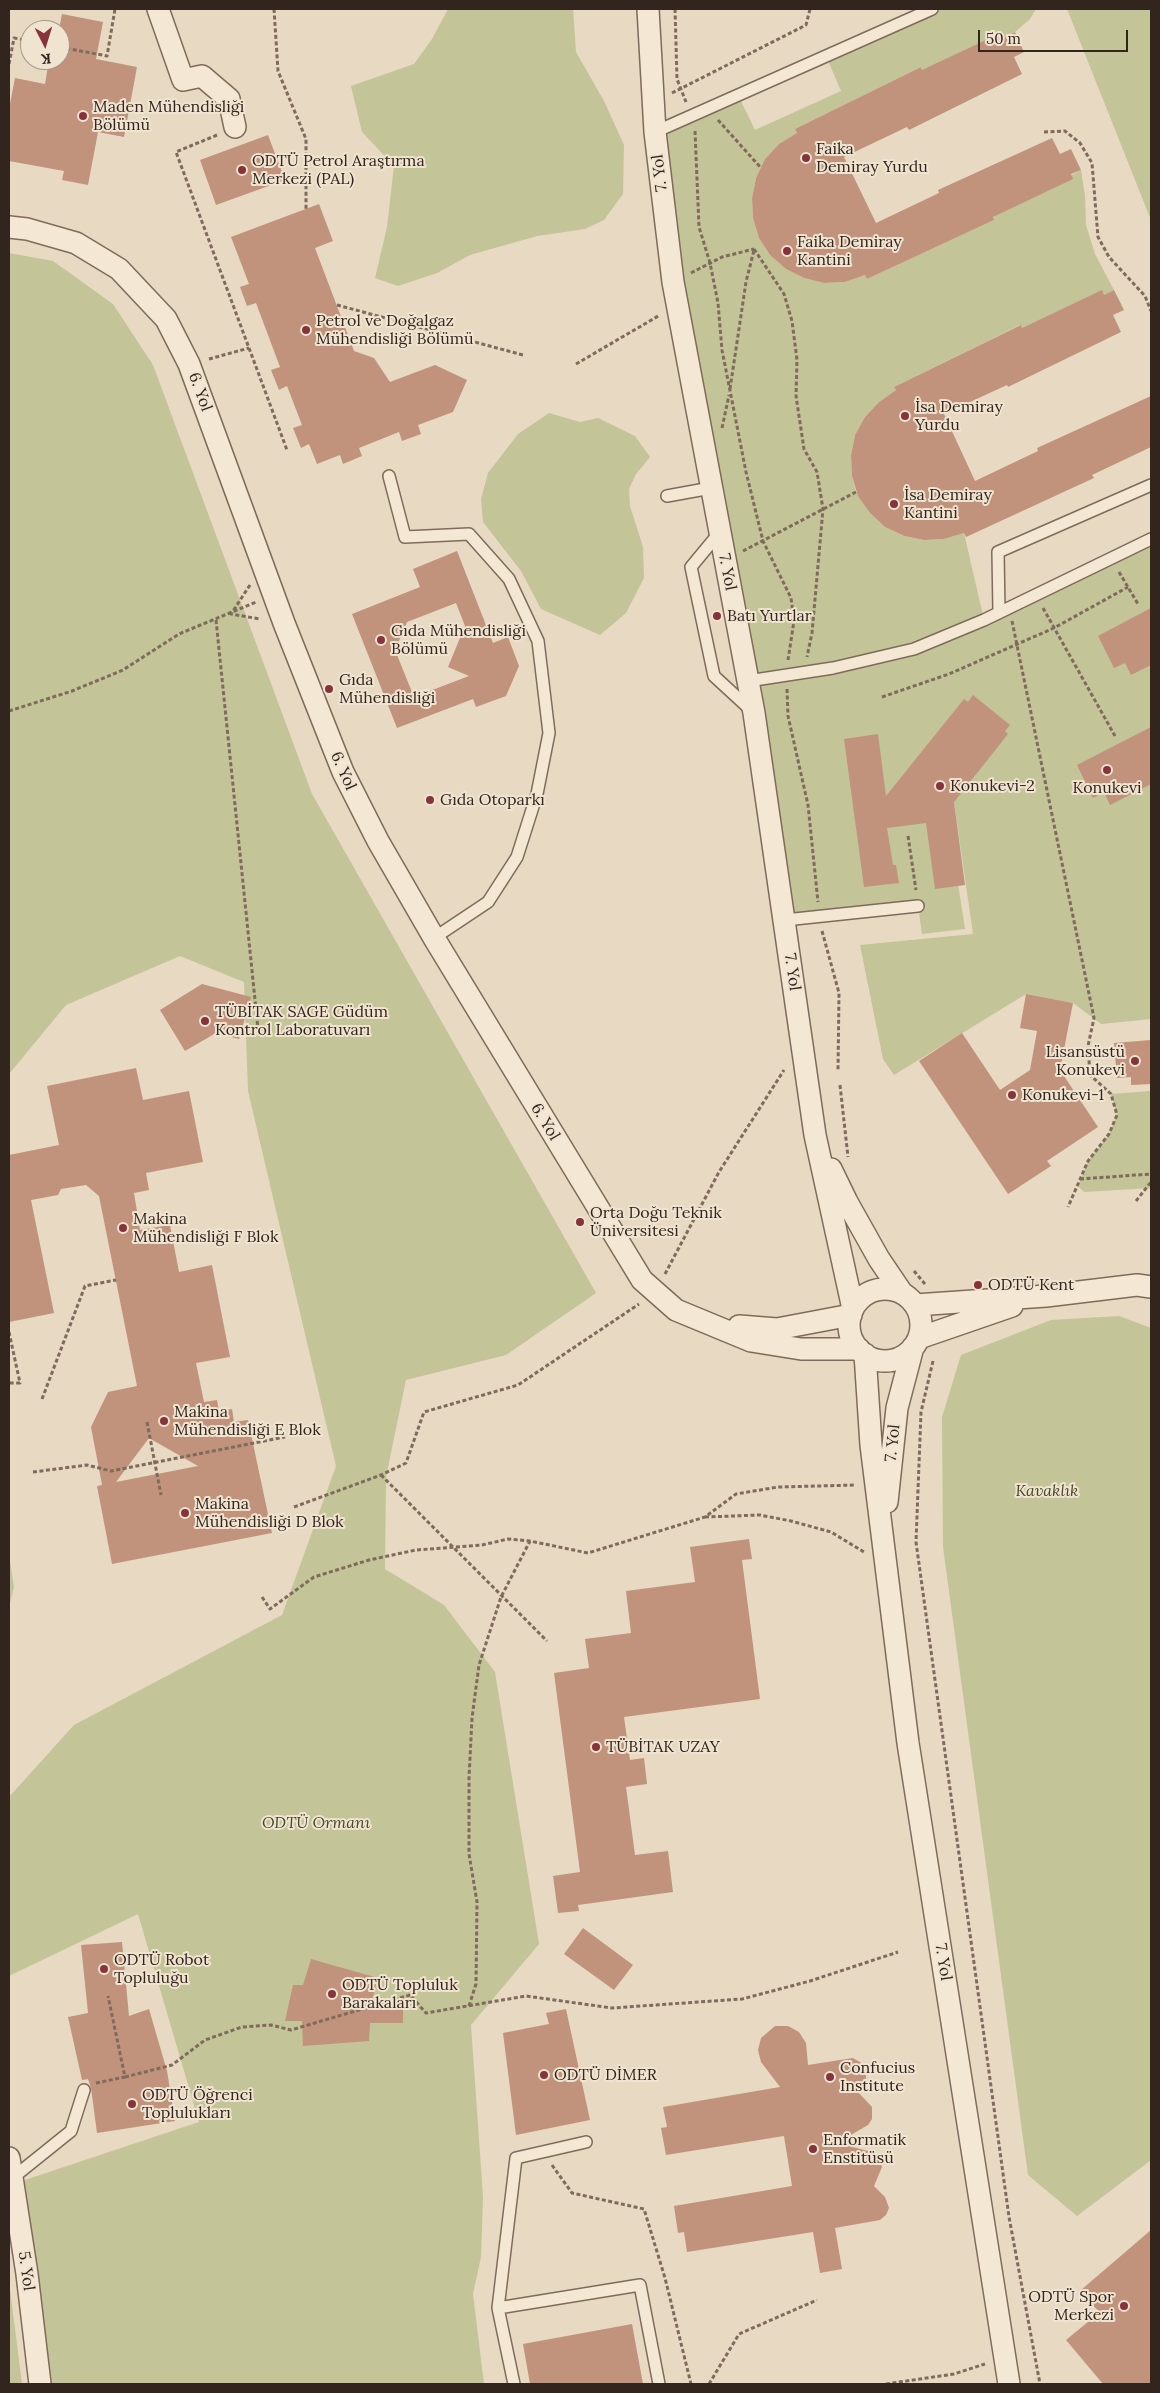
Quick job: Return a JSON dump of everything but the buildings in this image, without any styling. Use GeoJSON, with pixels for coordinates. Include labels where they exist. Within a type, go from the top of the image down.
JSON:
{"type":"FeatureCollection","features":[{"type":"Feature","properties":{"kind":"street"},"geometry":{"type":"LineString","coordinates":[[158,9],[183,80],[202,76],[229,99],[235,127]]}},
{"type":"Feature","properties":{"kind":"street","name":"7. Yol"},"geometry":{"type":"LineString","coordinates":[[648,9],[655,132],[673,282],[754,713],[815,1135],[852,1312],[850,1332],[862,1352],[882,1540],[908,1743],[1009,2384]]}},
{"type":"Feature","properties":{"kind":"street","name":"6. Yol"},"geometry":{"type":"LineString","coordinates":[[9,228],[27,229],[76,242],[119,269],[166,319],[190,364],[284,623],[343,772],[378,841],[434,938],[642,1280],[676,1310],[751,1341],[801,1350],[862,1352]]}},
{"type":"Feature","properties":{"kind":"street","name":"7. Yol"},"geometry":{"type":"LineString","coordinates":[[815,1135],[846,1202],[879,1259],[918,1301],[921,1326],[897,1408],[882,1540]]}},
{"type":"Feature","properties":{"kind":"street"},"geometry":{"type":"LineString","coordinates":[[852,1312],[860,1300],[869,1293],[880,1289],[891,1290],[918,1301],[1046,1296],[1137,1285],[1151,1287]]}},
{"type":"Feature","properties":{"kind":"street"},"geometry":{"type":"LineString","coordinates":[[862,1352],[883,1361],[894,1360],[905,1355],[916,1343],[939,1330],[1046,1296]]}},
{"type":"Feature","properties":{"kind":"street","name":"6. Yol"},"geometry":{"type":"LineString","coordinates":[[711,1324],[777,1329],[852,1312]]}},
{"type":"Feature","properties":{"kind":"street","name":"5. Yol"},"geometry":{"type":"LineString","coordinates":[[9,2158],[28,2283],[40,2384]]}},
{"type":"Feature","properties":{"kind":"lane"},"geometry":{"type":"LineString","coordinates":[[655,132],[932,9]]}},
{"type":"Feature","properties":{"kind":"lane"},"geometry":{"type":"LineString","coordinates":[[389,476],[405,537],[469,534],[509,579],[538,641],[549,732],[537,794],[517,857],[488,902],[434,938]]}},
{"type":"Feature","properties":{"kind":"lane"},"geometry":{"type":"LineString","coordinates":[[1004,610],[998,552],[1151,485]]}},
{"type":"Feature","properties":{"kind":"lane"},"geometry":{"type":"LineString","coordinates":[[667,496],[711,488]]}},
{"type":"Feature","properties":{"kind":"lane"},"geometry":{"type":"LineString","coordinates":[[720,532],[691,567],[714,676],[754,713]]}},
{"type":"Feature","properties":{"kind":"lane"},"geometry":{"type":"LineString","coordinates":[[748,680],[833,668],[914,649],[1004,610],[1151,539]]}},
{"type":"Feature","properties":{"kind":"lane"},"geometry":{"type":"LineString","coordinates":[[785,920],[918,906]]}},
{"type":"Feature","properties":{"kind":"lane"},"geometry":{"type":"LineString","coordinates":[[11,2180],[71,2131],[84,2090]]}},
{"type":"Feature","properties":{"kind":"lane"},"geometry":{"type":"LineString","coordinates":[[514,2384],[498,2308],[516,2158],[586,2142]]}},
{"type":"Feature","properties":{"kind":"lane"},"geometry":{"type":"LineString","coordinates":[[498,2308],[640,2285],[659,2384]]}},
{"type":"Feature","properties":{"kind":"path"},"geometry":{"type":"LineString","coordinates":[[70,49],[107,56],[115,9]]}},
{"type":"Feature","properties":{"kind":"path"},"geometry":{"type":"LineString","coordinates":[[274,9],[278,71],[306,139],[306,209]]}},
{"type":"Feature","properties":{"kind":"path"},"geometry":{"type":"LineString","coordinates":[[675,9],[677,79],[696,135],[699,227],[710,263],[718,303],[722,350],[730,391],[763,541],[791,598],[794,622],[786,675],[788,716],[808,805],[820,916],[838,993],[838,1072]]}},
{"type":"Feature","properties":{"kind":"path"},"geometry":{"type":"LineString","coordinates":[[653,103],[806,25],[810,9]]}},
{"type":"Feature","properties":{"kind":"path"},"geometry":{"type":"LineString","coordinates":[[9,64],[14,38],[20,39]]}},
{"type":"Feature","properties":{"kind":"path"},"geometry":{"type":"LineString","coordinates":[[707,109],[761,168]]}},
{"type":"Feature","properties":{"kind":"path"},"geometry":{"type":"LineString","coordinates":[[235,127],[176,152],[287,450]]}},
{"type":"Feature","properties":{"kind":"path"},"geometry":{"type":"LineString","coordinates":[[1044,132],[1065,131],[1080,143],[1092,163],[1098,237],[1108,256],[1145,296],[1151,311]]}},
{"type":"Feature","properties":{"kind":"path"},"geometry":{"type":"LineString","coordinates":[[673,282],[722,258],[754,249]]}},
{"type":"Feature","properties":{"kind":"path"},"geometry":{"type":"LineString","coordinates":[[721,431],[730,391],[746,282],[754,249]]}},
{"type":"Feature","properties":{"kind":"path"},"geometry":{"type":"LineString","coordinates":[[754,249],[784,294],[792,321],[797,360],[796,396],[804,448],[817,472],[823,509],[812,633],[804,672]]}},
{"type":"Feature","properties":{"kind":"path"},"geometry":{"type":"LineString","coordinates":[[337,305],[523,355]]}},
{"type":"Feature","properties":{"kind":"path"},"geometry":{"type":"LineString","coordinates":[[576,364],[677,305]]}},
{"type":"Feature","properties":{"kind":"path"},"geometry":{"type":"LineString","coordinates":[[190,364],[249,348]]}},
{"type":"Feature","properties":{"kind":"path"},"geometry":{"type":"LineString","coordinates":[[725,561],[856,492]]}},
{"type":"Feature","properties":{"kind":"path"},"geometry":{"type":"LineString","coordinates":[[1111,558],[1138,604]]}},
{"type":"Feature","properties":{"kind":"path"},"geometry":{"type":"LineString","coordinates":[[231,614],[263,563]]}},
{"type":"Feature","properties":{"kind":"path"},"geometry":{"type":"LineString","coordinates":[[882,697],[949,674],[1016,643],[1054,628],[1128,587]]}},
{"type":"Feature","properties":{"kind":"path"},"geometry":{"type":"LineString","coordinates":[[9,711],[72,691],[123,670],[179,634],[231,614],[274,594]]}},
{"type":"Feature","properties":{"kind":"path"},"geometry":{"type":"LineString","coordinates":[[1036,595],[1114,736]]}},
{"type":"Feature","properties":{"kind":"path"},"geometry":{"type":"LineString","coordinates":[[1004,610],[1016,643],[1094,1018],[1088,1046],[1090,1075],[1111,1094],[1117,1115],[1109,1134],[1088,1161],[1068,1207]]}},
{"type":"Feature","properties":{"kind":"path"},"geometry":{"type":"LineString","coordinates":[[231,614],[284,623]]}},
{"type":"Feature","properties":{"kind":"path"},"geometry":{"type":"LineString","coordinates":[[216,620],[258,1029]]}},
{"type":"Feature","properties":{"kind":"path"},"geometry":{"type":"LineString","coordinates":[[908,836],[918,906]]}},
{"type":"Feature","properties":{"kind":"path"},"geometry":{"type":"LineString","coordinates":[[294,1506],[381,1475],[406,1463],[424,1412],[518,1385],[606,1328],[655,1292],[719,1172],[803,1043]]}},
{"type":"Feature","properties":{"kind":"path"},"geometry":{"type":"LineString","coordinates":[[840,1086],[848,1162]]}},
{"type":"Feature","properties":{"kind":"path"},"geometry":{"type":"LineString","coordinates":[[1080,1179],[1151,1174]]}},
{"type":"Feature","properties":{"kind":"path"},"geometry":{"type":"LineString","coordinates":[[1136,1201],[1151,1182]]}},
{"type":"Feature","properties":{"kind":"path"},"geometry":{"type":"LineString","coordinates":[[911,1267],[928,1288],[918,1301]]}},
{"type":"Feature","properties":{"kind":"path"},"geometry":{"type":"LineString","coordinates":[[42,1400],[85,1286],[116,1280]]}},
{"type":"Feature","properties":{"kind":"path"},"geometry":{"type":"LineString","coordinates":[[939,1330],[922,1412],[916,1542],[1009,2217],[1040,2384]]}},
{"type":"Feature","properties":{"kind":"path"},"geometry":{"type":"LineString","coordinates":[[9,1332],[20,1383],[9,1384]]}},
{"type":"Feature","properties":{"kind":"path"},"geometry":{"type":"LineString","coordinates":[[147,1422],[161,1495]]}},
{"type":"Feature","properties":{"kind":"path"},"geometry":{"type":"LineString","coordinates":[[33,1472],[87,1465],[111,1471],[285,1437]]}},
{"type":"Feature","properties":{"kind":"path"},"geometry":{"type":"LineString","coordinates":[[381,1475],[547,1641]]}},
{"type":"Feature","properties":{"kind":"path"},"geometry":{"type":"LineString","coordinates":[[704,1517],[736,1494],[778,1487],[876,1484]]}},
{"type":"Feature","properties":{"kind":"path"},"geometry":{"type":"LineString","coordinates":[[262,1597],[270,1609],[314,1577],[378,1558],[416,1550],[482,1545],[508,1539],[530,1541],[588,1553],[704,1517],[760,1515],[791,1521],[831,1532],[886,1565]]}},
{"type":"Feature","properties":{"kind":"path"},"geometry":{"type":"LineString","coordinates":[[469,2006],[476,1984],[477,1902],[469,1854],[469,1778],[472,1718],[479,1665],[501,1597],[530,1541]]}},
{"type":"Feature","properties":{"kind":"path"},"geometry":{"type":"LineString","coordinates":[[84,2090],[88,2084],[172,2065],[205,2040],[242,2027],[271,2025],[291,2030],[410,1995],[426,2013],[526,1996],[612,2008],[742,1999],[810,1981],[898,1952]]}},
{"type":"Feature","properties":{"kind":"path"},"geometry":{"type":"LineString","coordinates":[[108,1996],[125,2077]]}},
{"type":"Feature","properties":{"kind":"path"},"geometry":{"type":"LineString","coordinates":[[543,2152],[572,2193],[644,2209],[666,2278],[691,2384]]}},
{"type":"Feature","properties":{"kind":"path"},"geometry":{"type":"LineString","coordinates":[[709,2384],[738,2334],[817,2300]]}},
{"type":"Feature","properties":{"kind":"path"},"geometry":{"type":"LineString","coordinates":[[886,2384],[954,2374],[1005,2358]]}},
{"type":"Feature","properties":{"kind":"green space"},"geometry":{"type":"Polygon","coordinates":[[[448,9],[573,9],[576,52],[604,101],[624,145],[623,194],[604,220],[585,229],[537,236],[470,255],[437,273],[398,286],[375,278],[387,227],[394,166],[362,132],[351,86],[414,64],[432,39],[448,9]]]}},
{"type":"Feature","properties":{"kind":"green space"},"geometry":{"type":"Polygon","coordinates":[[[933,9],[1036,9],[1030,19],[1015,32],[922,70],[921,67],[795,129],[797,133],[779,144],[765,159],[756,178],[752,198],[753,218],[759,238],[770,255],[786,269],[804,278],[824,283],[845,282],[865,275],[867,279],[994,220],[993,217],[1081,170],[1085,196],[1086,225],[1095,254],[1114,290],[1104,295],[1102,291],[1022,328],[1020,325],[894,387],[896,390],[879,402],[865,417],[855,435],[851,455],[852,476],[856,492],[870,513],[885,527],[903,536],[924,540],[944,539],[964,533],[984,620],[1151,539],[1151,1019],[1101,1024],[1073,1003],[1026,994],[894,1075],[883,1059],[860,945],[973,934],[954,802],[945,800],[965,929],[922,934],[918,906],[785,920],[655,132],[738,95],[755,130],[841,91],[826,56],[933,9]]]}},
{"type":"Feature","properties":{"kind":"green space"},"geometry":{"type":"Polygon","coordinates":[[[1067,9],[1151,9],[1151,220],[1067,9]]]}},
{"type":"Feature","properties":{"kind":"green space","name":"ODTÜ Ormanı"},"geometry":{"type":"Polygon","coordinates":[[[9,253],[53,261],[113,304],[153,365],[312,794],[596,1293],[506,1355],[406,1380],[386,1477],[385,1569],[444,1605],[495,1672],[539,1944],[471,2025],[483,2197],[481,2257],[473,2294],[484,2384],[49,2384],[22,2181],[199,2122],[138,1914],[9,1976],[9,1797],[74,1725],[282,1615],[336,1466],[248,1091],[244,982],[180,956],[66,1005],[9,1074],[9,253]]]}},
{"type":"Feature","properties":{"kind":"green space"},"geometry":{"type":"Polygon","coordinates":[[[549,413],[580,422],[598,418],[635,436],[650,457],[636,474],[629,489],[630,506],[643,547],[644,578],[626,613],[600,635],[541,609],[521,571],[483,522],[481,499],[488,473],[518,434],[549,413]]]}},
{"type":"Feature","properties":{"kind":"green space"},"geometry":{"type":"Polygon","coordinates":[[[1151,1091],[1151,1188],[1084,1192],[1078,1186],[1088,1161],[1109,1134],[1117,1115],[1111,1094],[1151,1091]]]}},
{"type":"Feature","properties":{"kind":"green space","name":"Kavaklık"},"geometry":{"type":"Polygon","coordinates":[[[1119,1316],[1151,1328],[1151,2160],[1077,2216],[1028,2175],[943,1547],[942,1417],[961,1355],[1051,1320],[1119,1316]]]}},
{"type":"Feature","properties":{"kind":"green space"},"geometry":{"type":"Polygon","coordinates":[[[9,1555],[14,1587],[9,1607],[9,1555]]]}},
{"type":"Feature","properties":{"kind":"green space"},"geometry":{"type":"Polygon","coordinates":[[[9,2281],[22,2384],[9,2384],[9,2281]]]}},
{"type":"Feature","properties":{"kind":"place","name":"Maden Mühendisliği Bölümü"},"geometry":{"type":"Point","coordinates":[83,116]}},
{"type":"Feature","properties":{"kind":"place","name":"Faika Demiray Yurdu"},"geometry":{"type":"Point","coordinates":[806,158]}},
{"type":"Feature","properties":{"kind":"place","name":"ODTÜ Petrol Araştırma Merkezi (PAL)"},"geometry":{"type":"Point","coordinates":[242,170]}},
{"type":"Feature","properties":{"kind":"place","name":"Faika Demiray Kantini"},"geometry":{"type":"Point","coordinates":[787,251]}},
{"type":"Feature","properties":{"kind":"place","name":"Petrol ve Doğalgaz Mühendisliği Bölümü"},"geometry":{"type":"Point","coordinates":[306,330]}},
{"type":"Feature","properties":{"kind":"place","name":"İsa Demiray Yurdu"},"geometry":{"type":"Point","coordinates":[905,416]}},
{"type":"Feature","properties":{"kind":"place","name":"İsa Demiray Kantini"},"geometry":{"type":"Point","coordinates":[894,504]}},
{"type":"Feature","properties":{"kind":"place","name":"Batı Yurtlar"},"geometry":{"type":"Point","coordinates":[717,616]}},
{"type":"Feature","properties":{"kind":"place","name":"Gıda Mühendisliği Bölümü"},"geometry":{"type":"Point","coordinates":[381,640]}},
{"type":"Feature","properties":{"kind":"place","name":"Gıda Mühendisliği"},"geometry":{"type":"Point","coordinates":[329,689]}},
{"type":"Feature","properties":{"kind":"place","name":"Konukevi"},"geometry":{"type":"Point","coordinates":[1107,770]}},
{"type":"Feature","properties":{"kind":"place","name":"Konukevi-2"},"geometry":{"type":"Point","coordinates":[940,786]}},
{"type":"Feature","properties":{"kind":"place","name":"Gıda Otoparkı"},"geometry":{"type":"Point","coordinates":[430,800]}},
{"type":"Feature","properties":{"kind":"place","name":"TÜBİTAK SAGE Güdüm Kontrol Laboratuvarı"},"geometry":{"type":"Point","coordinates":[205,1021]}},
{"type":"Feature","properties":{"kind":"place","name":"Lisansüstü Konukevi"},"geometry":{"type":"Point","coordinates":[1135,1061]}},
{"type":"Feature","properties":{"kind":"place","name":"Konukevi-1"},"geometry":{"type":"Point","coordinates":[1012,1095]}},
{"type":"Feature","properties":{"kind":"place","name":"Orta Doğu Teknik Üniversitesi"},"geometry":{"type":"Point","coordinates":[580,1222]}},
{"type":"Feature","properties":{"kind":"place","name":"Makina Mühendisliği F Blok"},"geometry":{"type":"Point","coordinates":[123,1228]}},
{"type":"Feature","properties":{"kind":"place","name":"ODTÜ Kent"},"geometry":{"type":"Point","coordinates":[978,1285]}},
{"type":"Feature","properties":{"kind":"place","name":"Makina Mühendisliği E Blok"},"geometry":{"type":"Point","coordinates":[164,1421]}},
{"type":"Feature","properties":{"kind":"place","name":"Makina Mühendisliği D Blok"},"geometry":{"type":"Point","coordinates":[185,1513]}},
{"type":"Feature","properties":{"kind":"place","name":"TÜBİTAK UZAY"},"geometry":{"type":"Point","coordinates":[596,1747]}},
{"type":"Feature","properties":{"kind":"place","name":"ODTÜ Robot Topluluğu"},"geometry":{"type":"Point","coordinates":[104,1969]}},
{"type":"Feature","properties":{"kind":"place","name":"ODTÜ Topluluk Barakaları"},"geometry":{"type":"Point","coordinates":[332,1994]}},
{"type":"Feature","properties":{"kind":"place","name":"ODTÜ DİMER"},"geometry":{"type":"Point","coordinates":[544,2075]}},
{"type":"Feature","properties":{"kind":"place","name":"Confucius Institute"},"geometry":{"type":"Point","coordinates":[830,2077]}},
{"type":"Feature","properties":{"kind":"place","name":"ODTÜ Öğrenci Toplulukları"},"geometry":{"type":"Point","coordinates":[132,2104]}},
{"type":"Feature","properties":{"kind":"place","name":"Enformatik Enstitüsü"},"geometry":{"type":"Point","coordinates":[813,2149]}},
{"type":"Feature","properties":{"kind":"place","name":"ODTÜ Spor Merkezi"},"geometry":{"type":"Point","coordinates":[1124,2306]}}]}
